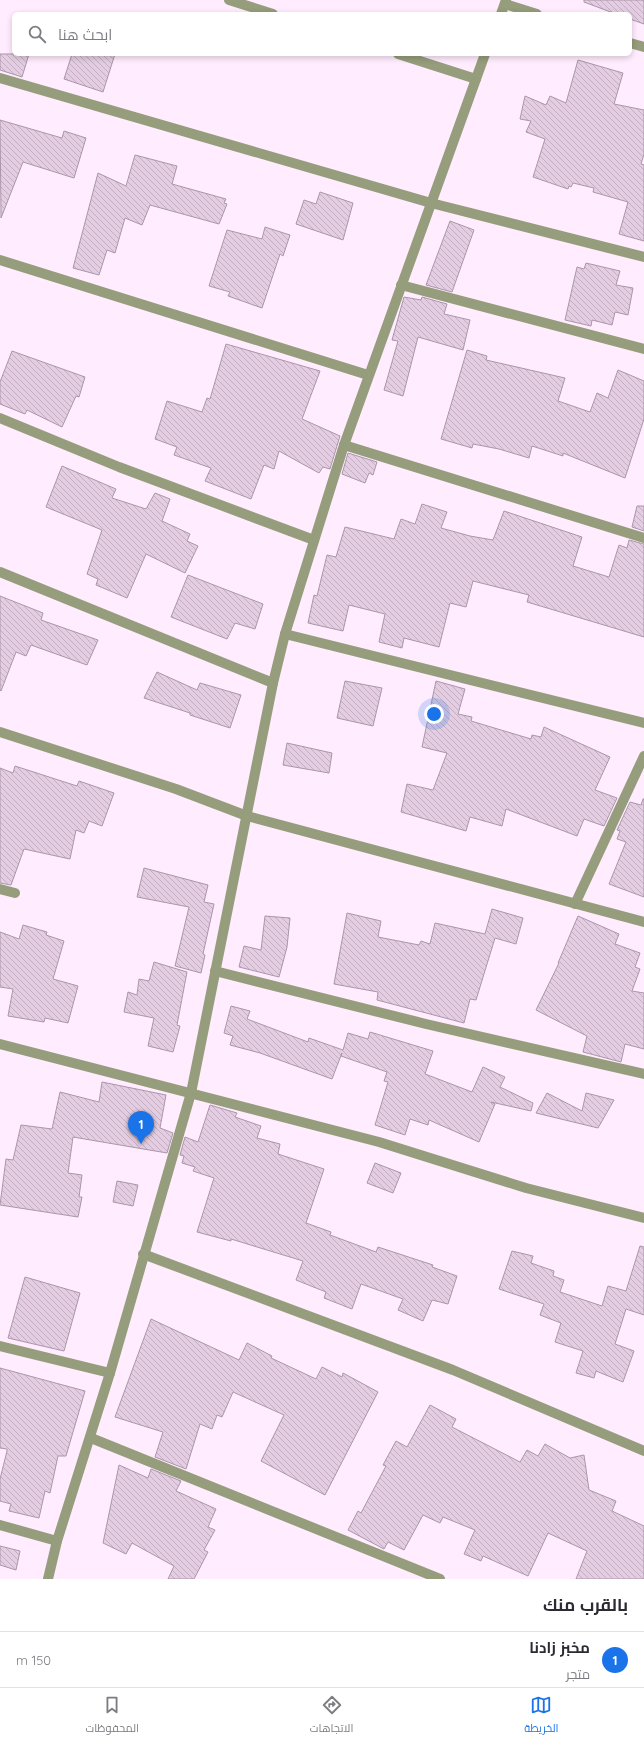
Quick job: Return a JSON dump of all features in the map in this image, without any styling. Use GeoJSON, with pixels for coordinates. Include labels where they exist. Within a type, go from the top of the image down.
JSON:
{"type":"FeatureCollection","features":[{"type":"Feature","properties":{"kind":"street"},"geometry":{"type":"LineString","coordinates":[[229,0],[267,12]]}},
{"type":"Feature","properties":{"kind":"street"},"geometry":{"type":"LineString","coordinates":[[502,12],[506,2],[531,12]]}},
{"type":"Feature","properties":{"kind":"street"},"geometry":{"type":"LineString","coordinates":[[632,44],[644,47]]}},
{"type":"Feature","properties":{"kind":"street"},"geometry":{"type":"LineString","coordinates":[[404,56],[476,79]]}},
{"type":"Feature","properties":{"kind":"street"},"geometry":{"type":"LineString","coordinates":[[48,1579],[57,1541],[91,1438],[143,1254],[191,1093],[273,683],[285,634],[344,445],[368,375],[484,56]]}},
{"type":"Feature","properties":{"kind":"street"},"geometry":{"type":"LineString","coordinates":[[0,78],[431,203],[644,257]]}},
{"type":"Feature","properties":{"kind":"street"},"geometry":{"type":"LineString","coordinates":[[0,260],[368,375]]}},
{"type":"Feature","properties":{"kind":"street"},"geometry":{"type":"LineString","coordinates":[[401,285],[644,349]]}},
{"type":"Feature","properties":{"kind":"street"},"geometry":{"type":"LineString","coordinates":[[0,418],[119,467],[314,540]]}},
{"type":"Feature","properties":{"kind":"street"},"geometry":{"type":"LineString","coordinates":[[344,445],[644,538]]}},
{"type":"Feature","properties":{"kind":"street"},"geometry":{"type":"LineString","coordinates":[[0,572],[273,683]]}},
{"type":"Feature","properties":{"kind":"street"},"geometry":{"type":"LineString","coordinates":[[285,634],[644,723]]}},
{"type":"Feature","properties":{"kind":"street"},"geometry":{"type":"LineString","coordinates":[[0,732],[176,789],[247,816],[644,922]]}},
{"type":"Feature","properties":{"kind":"street"},"geometry":{"type":"LineString","coordinates":[[575,904],[644,756]]}},
{"type":"Feature","properties":{"kind":"street"},"geometry":{"type":"LineString","coordinates":[[0,889],[14,893]]}},
{"type":"Feature","properties":{"kind":"street"},"geometry":{"type":"LineString","coordinates":[[215,971],[426,1024],[644,1074]]}},
{"type":"Feature","properties":{"kind":"street"},"geometry":{"type":"LineString","coordinates":[[0,1044],[379,1142],[526,1188],[644,1218]]}},
{"type":"Feature","properties":{"kind":"street"},"geometry":{"type":"LineString","coordinates":[[143,1254],[453,1370],[644,1451]]}},
{"type":"Feature","properties":{"kind":"street"},"geometry":{"type":"LineString","coordinates":[[0,1346],[110,1373]]}},
{"type":"Feature","properties":{"kind":"street"},"geometry":{"type":"LineString","coordinates":[[91,1438],[440,1579]]}},
{"type":"Feature","properties":{"kind":"street"},"geometry":{"type":"LineString","coordinates":[[0,1525],[57,1541]]}},
{"type":"Feature","properties":{"kind":"building"},"geometry":{"type":"Polygon","coordinates":[[[584,0],[644,0],[644,24],[632,20],[632,12],[611,12],[584,2],[584,0]]]}},
{"type":"Feature","properties":{"kind":"building"},"geometry":{"type":"Polygon","coordinates":[[[0,54],[28,56],[22,77],[0,70],[0,54]]]}},
{"type":"Feature","properties":{"kind":"building"},"geometry":{"type":"Polygon","coordinates":[[[71,56],[114,56],[103,92],[64,79],[71,56]]]}},
{"type":"Feature","properties":{"kind":"building"},"geometry":{"type":"Polygon","coordinates":[[[578,60],[623,73],[614,104],[644,110],[644,154],[641,164],[644,165],[644,241],[619,234],[628,202],[593,192],[594,188],[573,183],[568,189],[533,177],[545,139],[526,132],[531,121],[520,119],[525,96],[546,105],[550,96],[566,103],[578,60]]]}},
{"type":"Feature","properties":{"kind":"building"},"geometry":{"type":"Polygon","coordinates":[[[0,120],[62,138],[64,131],[86,138],[74,178],[23,162],[1,218],[0,120]]]}},
{"type":"Feature","properties":{"kind":"building"},"geometry":{"type":"Polygon","coordinates":[[[135,155],[177,166],[172,184],[226,199],[224,203],[227,204],[219,224],[150,205],[142,225],[125,218],[115,253],[107,250],[99,275],[73,268],[98,173],[126,186],[135,155]]]}},
{"type":"Feature","properties":{"kind":"building"},"geometry":{"type":"Polygon","coordinates":[[[320,192],[353,203],[343,240],[296,224],[304,200],[316,204],[320,192]]]}},
{"type":"Feature","properties":{"kind":"building"},"geometry":{"type":"Polygon","coordinates":[[[450,221],[474,230],[452,292],[426,285],[450,221]]]}},
{"type":"Feature","properties":{"kind":"building"},"geometry":{"type":"Polygon","coordinates":[[[265,227],[290,235],[283,256],[280,254],[262,308],[228,296],[230,292],[209,286],[227,230],[262,239],[265,227]]]}},
{"type":"Feature","properties":{"kind":"building"},"geometry":{"type":"Polygon","coordinates":[[[586,263],[620,271],[616,285],[633,288],[628,315],[615,312],[612,325],[592,320],[591,326],[565,320],[577,267],[584,269],[586,263]]]}},
{"type":"Feature","properties":{"kind":"building"},"geometry":{"type":"Polygon","coordinates":[[[404,297],[421,300],[422,297],[447,304],[444,314],[470,320],[463,350],[418,337],[403,396],[384,390],[398,341],[392,340],[404,297]]]}},
{"type":"Feature","properties":{"kind":"building"},"geometry":{"type":"Polygon","coordinates":[[[226,344],[320,371],[302,419],[340,436],[330,469],[323,467],[319,473],[279,451],[274,469],[264,465],[251,499],[205,481],[211,468],[174,455],[177,447],[155,439],[167,401],[202,412],[207,398],[210,399],[226,344]]]}},
{"type":"Feature","properties":{"kind":"building"},"geometry":{"type":"Polygon","coordinates":[[[467,350],[487,356],[486,360],[565,378],[558,401],[590,412],[597,393],[608,398],[618,370],[644,381],[644,419],[625,478],[563,453],[563,456],[532,446],[529,458],[499,449],[473,444],[472,448],[441,439],[467,350]]]}},
{"type":"Feature","properties":{"kind":"building"},"geometry":{"type":"Polygon","coordinates":[[[12,351],[85,377],[79,397],[76,396],[62,427],[27,410],[25,414],[0,404],[0,382],[12,351]]]}},
{"type":"Feature","properties":{"kind":"building"},"geometry":{"type":"Polygon","coordinates":[[[348,453],[377,462],[373,475],[369,473],[365,483],[342,474],[348,453]]]}},
{"type":"Feature","properties":{"kind":"building"},"geometry":{"type":"Polygon","coordinates":[[[62,466],[116,489],[112,498],[146,509],[155,493],[170,499],[162,521],[190,534],[187,541],[198,546],[185,573],[146,554],[127,598],[96,585],[98,579],[87,574],[102,530],[46,507],[62,466]]]}},
{"type":"Feature","properties":{"kind":"building"},"geometry":{"type":"Polygon","coordinates":[[[422,504],[447,512],[441,528],[470,536],[493,540],[504,511],[582,537],[573,566],[609,577],[619,545],[627,548],[629,540],[644,544],[644,637],[527,602],[529,595],[473,581],[466,607],[450,603],[439,647],[404,638],[402,648],[379,642],[385,614],[349,605],[343,631],[308,623],[314,595],[317,596],[327,555],[336,557],[345,527],[394,539],[401,519],[415,524],[422,504]]]}},
{"type":"Feature","properties":{"kind":"building"},"geometry":{"type":"Polygon","coordinates":[[[637,506],[644,506],[644,531],[632,527],[637,506]]]}},
{"type":"Feature","properties":{"kind":"building"},"geometry":{"type":"Polygon","coordinates":[[[188,575],[263,604],[255,629],[235,623],[227,639],[171,617],[188,575]]]}},
{"type":"Feature","properties":{"kind":"building"},"geometry":{"type":"Polygon","coordinates":[[[0,596],[43,613],[41,620],[98,640],[87,665],[31,645],[26,656],[16,652],[1,691],[0,596]]]}},
{"type":"Feature","properties":{"kind":"building"},"geometry":{"type":"Polygon","coordinates":[[[157,672],[197,690],[200,683],[241,695],[230,728],[144,698],[157,672]]]}},
{"type":"Feature","properties":{"kind":"building"},"geometry":{"type":"Polygon","coordinates":[[[345,681],[382,688],[373,726],[337,718],[345,681]]]}},
{"type":"Feature","properties":{"kind":"building"},"geometry":{"type":"Polygon","coordinates":[[[436,681],[465,689],[458,714],[472,717],[471,721],[531,739],[532,735],[541,737],[544,727],[610,757],[595,790],[617,798],[604,826],[584,819],[577,836],[506,809],[502,826],[470,817],[466,831],[401,812],[407,784],[433,790],[447,753],[422,747],[436,681]]]}},
{"type":"Feature","properties":{"kind":"building"},"geometry":{"type":"Polygon","coordinates":[[[287,743],[332,753],[329,773],[283,765],[287,743]]]}},
{"type":"Feature","properties":{"kind":"building"},"geometry":{"type":"Polygon","coordinates":[[[15,766],[77,786],[79,781],[114,793],[102,826],[89,821],[84,833],[76,830],[70,859],[24,849],[11,885],[0,883],[0,768],[13,773],[15,766]]]}},
{"type":"Feature","properties":{"kind":"building"},"geometry":{"type":"Polygon","coordinates":[[[643,799],[644,897],[609,884],[626,842],[617,839],[620,831],[617,830],[630,802],[641,805],[643,799]]]}},
{"type":"Feature","properties":{"kind":"building"},"geometry":{"type":"Polygon","coordinates":[[[144,868],[208,885],[204,902],[214,904],[203,954],[205,955],[201,973],[175,966],[189,907],[137,897],[144,868]]]}},
{"type":"Feature","properties":{"kind":"building"},"geometry":{"type":"Polygon","coordinates":[[[492,909],[523,918],[516,944],[495,938],[476,1000],[470,999],[464,1023],[377,1000],[378,992],[334,984],[347,913],[381,921],[378,937],[419,945],[421,941],[430,944],[435,923],[485,934],[492,909]]]}},
{"type":"Feature","properties":{"kind":"building"},"geometry":{"type":"Polygon","coordinates":[[[265,916],[290,918],[287,947],[279,977],[239,967],[244,946],[261,950],[265,916]]]}},
{"type":"Feature","properties":{"kind":"building"},"geometry":{"type":"Polygon","coordinates":[[[578,916],[619,934],[615,944],[640,953],[635,967],[640,969],[632,991],[644,993],[644,1049],[625,1044],[621,1062],[583,1052],[587,1036],[536,1010],[559,963],[578,916]]]}},
{"type":"Feature","properties":{"kind":"building"},"geometry":{"type":"Polygon","coordinates":[[[23,925],[47,932],[46,935],[64,941],[53,979],[78,986],[68,1023],[45,1018],[44,1022],[8,1016],[13,989],[0,987],[0,932],[19,939],[23,925]]]}},
{"type":"Feature","properties":{"kind":"building"},"geometry":{"type":"Polygon","coordinates":[[[154,962],[187,972],[177,1025],[180,1026],[173,1052],[148,1046],[154,1018],[124,1012],[128,992],[137,995],[139,979],[149,981],[154,962]]]}},
{"type":"Feature","properties":{"kind":"building"},"geometry":{"type":"Polygon","coordinates":[[[231,1006],[250,1011],[247,1019],[308,1042],[309,1038],[343,1050],[348,1033],[368,1039],[370,1032],[433,1051],[425,1074],[472,1092],[483,1067],[505,1077],[500,1087],[533,1103],[531,1111],[491,1102],[495,1104],[479,1142],[429,1120],[428,1125],[410,1119],[405,1135],[375,1125],[388,1082],[384,1081],[387,1072],[341,1056],[342,1053],[332,1079],[260,1053],[230,1045],[233,1036],[224,1033],[231,1006]]]}},
{"type":"Feature","properties":{"kind":"building"},"geometry":{"type":"Polygon","coordinates":[[[102,1082],[166,1095],[160,1128],[173,1133],[167,1153],[73,1137],[68,1173],[82,1175],[79,1197],[82,1197],[78,1217],[0,1205],[6,1159],[13,1160],[21,1125],[52,1129],[60,1092],[99,1102],[102,1082]]]}},
{"type":"Feature","properties":{"kind":"building"},"geometry":{"type":"Polygon","coordinates":[[[547,1093],[582,1111],[586,1093],[614,1100],[598,1128],[536,1113],[547,1093]]]}},
{"type":"Feature","properties":{"kind":"building"},"geometry":{"type":"Polygon","coordinates":[[[210,1105],[237,1113],[235,1117],[261,1126],[257,1138],[280,1144],[278,1154],[324,1169],[306,1223],[331,1232],[330,1235],[376,1252],[378,1247],[433,1265],[432,1267],[457,1276],[448,1304],[432,1300],[423,1321],[398,1310],[403,1299],[361,1284],[352,1309],[324,1298],[326,1292],[296,1280],[303,1261],[231,1239],[231,1241],[197,1232],[214,1178],[193,1171],[195,1167],[182,1163],[184,1156],[180,1155],[185,1137],[198,1142],[210,1105]]]}},
{"type":"Feature","properties":{"kind":"building"},"geometry":{"type":"Polygon","coordinates":[[[375,1163],[401,1173],[393,1193],[367,1183],[375,1163]]]}},
{"type":"Feature","properties":{"kind":"building"},"geometry":{"type":"Polygon","coordinates":[[[117,1181],[138,1185],[133,1206],[113,1202],[117,1181]]]}},
{"type":"Feature","properties":{"kind":"building"},"geometry":{"type":"Polygon","coordinates":[[[640,1246],[644,1247],[644,1315],[626,1309],[615,1344],[634,1351],[623,1382],[596,1371],[594,1378],[576,1373],[583,1351],[555,1342],[561,1323],[540,1315],[544,1304],[499,1289],[512,1251],[533,1256],[531,1263],[554,1271],[553,1276],[564,1280],[560,1292],[602,1306],[608,1286],[626,1291],[640,1246]]]}},
{"type":"Feature","properties":{"kind":"building"},"geometry":{"type":"Polygon","coordinates":[[[25,1277],[80,1293],[64,1351],[8,1338],[25,1277]]]}},
{"type":"Feature","properties":{"kind":"building"},"geometry":{"type":"Polygon","coordinates":[[[151,1319],[239,1360],[247,1343],[272,1356],[271,1358],[316,1379],[322,1367],[342,1377],[343,1373],[378,1392],[325,1495],[261,1461],[284,1415],[233,1392],[222,1417],[217,1415],[212,1429],[200,1424],[186,1469],[155,1457],[163,1432],[115,1417],[151,1319]]]}},
{"type":"Feature","properties":{"kind":"building"},"geometry":{"type":"Polygon","coordinates":[[[0,1368],[85,1391],[66,1456],[58,1456],[50,1493],[45,1491],[39,1518],[9,1511],[11,1504],[0,1501],[0,1479],[7,1449],[0,1448],[0,1368]]]}},
{"type":"Feature","properties":{"kind":"building"},"geometry":{"type":"Polygon","coordinates":[[[430,1405],[456,1419],[452,1427],[520,1462],[527,1450],[538,1456],[545,1444],[570,1458],[584,1455],[589,1490],[616,1501],[612,1511],[644,1526],[644,1579],[576,1579],[587,1551],[548,1533],[528,1576],[483,1556],[481,1561],[464,1554],[475,1530],[443,1517],[440,1523],[423,1515],[404,1550],[388,1542],[384,1549],[348,1530],[358,1511],[361,1513],[386,1466],[383,1465],[396,1441],[407,1447],[430,1405]]]}},
{"type":"Feature","properties":{"kind":"building"},"geometry":{"type":"Polygon","coordinates":[[[119,1465],[148,1478],[151,1469],[181,1481],[176,1491],[216,1509],[208,1527],[215,1530],[204,1550],[208,1552],[194,1579],[168,1579],[174,1566],[132,1543],[126,1554],[103,1543],[119,1465]]]}},
{"type":"Feature","properties":{"kind":"building"},"geometry":{"type":"Polygon","coordinates":[[[0,1546],[20,1551],[16,1570],[0,1565],[0,1546]]]}},
{"type":"Feature","properties":{"kind":"place","name":"مخبز زادنا"},"geometry":{"type":"Point","coordinates":[141,1144]}}]}
